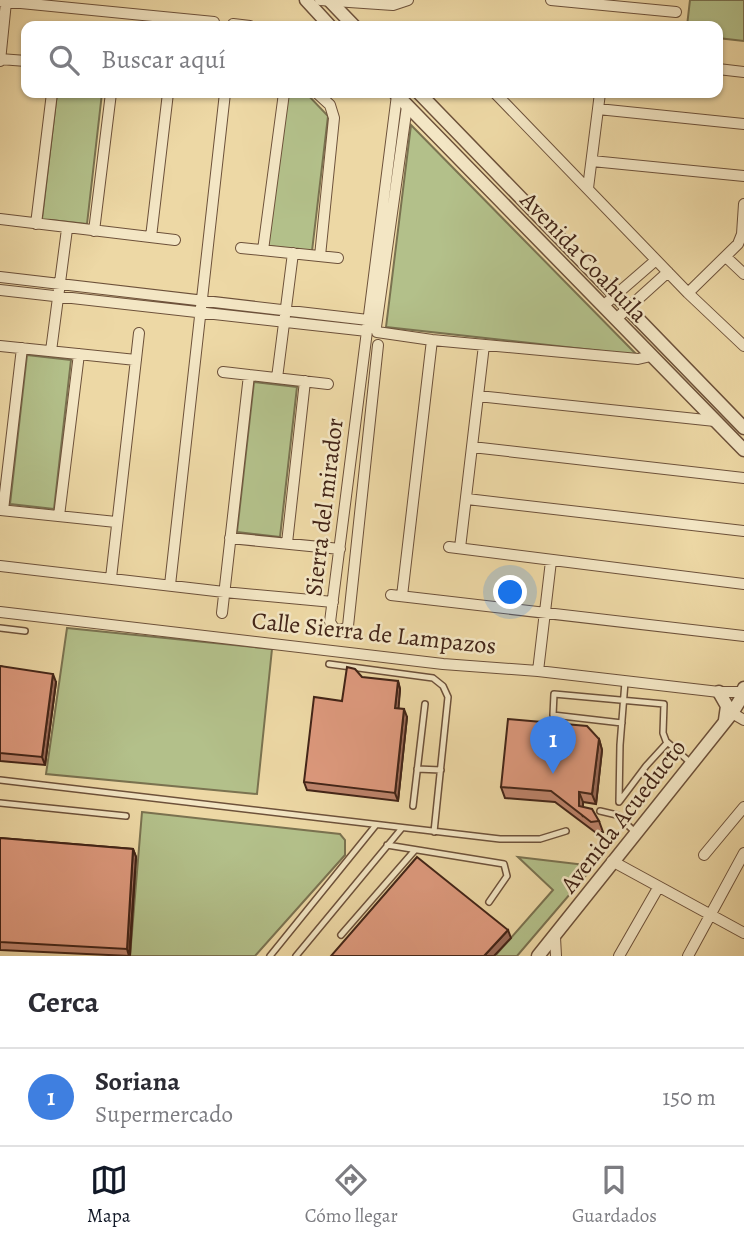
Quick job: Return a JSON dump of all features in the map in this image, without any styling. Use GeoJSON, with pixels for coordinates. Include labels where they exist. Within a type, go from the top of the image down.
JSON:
{"type":"FeatureCollection","features":[{"type":"Feature","properties":{"kind":"street"},"geometry":{"type":"LineString","coordinates":[[306,0],[325,21]]}},
{"type":"Feature","properties":{"kind":"street"},"geometry":{"type":"LineString","coordinates":[[326,1],[393,5],[408,0]]}},
{"type":"Feature","properties":{"kind":"street"},"geometry":{"type":"LineString","coordinates":[[551,0],[643,4],[676,12]]}},
{"type":"Feature","properties":{"kind":"street"},"geometry":{"type":"LineString","coordinates":[[326,1],[348,21]]}},
{"type":"Feature","properties":{"kind":"street"},"geometry":{"type":"LineString","coordinates":[[21,61],[0,60],[3,2],[160,21]]}},
{"type":"Feature","properties":{"kind":"street"},"geometry":{"type":"LineString","coordinates":[[723,70],[744,72]]}},
{"type":"Feature","properties":{"kind":"street"},"geometry":{"type":"LineString","coordinates":[[36,224],[51,98]]}},
{"type":"Feature","properties":{"kind":"street"},"geometry":{"type":"LineString","coordinates":[[94,231],[110,98]]}},
{"type":"Feature","properties":{"kind":"street"},"geometry":{"type":"LineString","coordinates":[[151,237],[167,98]]}},
{"type":"Feature","properties":{"kind":"street"},"geometry":{"type":"LineString","coordinates":[[170,585],[224,98]]}},
{"type":"Feature","properties":{"kind":"street"},"geometry":{"type":"LineString","coordinates":[[263,250],[283,98]]}},
{"type":"Feature","properties":{"kind":"street"},"geometry":{"type":"LineString","coordinates":[[320,256],[334,118],[330,105],[322,98]]}},
{"type":"Feature","properties":{"kind":"street","name":"Sierra del mirador"},"geometry":{"type":"LineString","coordinates":[[378,345],[348,626],[335,630],[330,622],[371,327],[396,98]]}},
{"type":"Feature","properties":{"kind":"street","name":"Avenida Coahuila"},"geometry":{"type":"LineString","coordinates":[[400,98],[744,450]]}},
{"type":"Feature","properties":{"kind":"street","name":"Avenida Coahuila"},"geometry":{"type":"LineString","coordinates":[[424,98],[744,428]]}},
{"type":"Feature","properties":{"kind":"street"},"geometry":{"type":"LineString","coordinates":[[500,98],[688,293],[744,346]]}},
{"type":"Feature","properties":{"kind":"street"},"geometry":{"type":"LineString","coordinates":[[588,188],[599,98]]}},
{"type":"Feature","properties":{"kind":"street","name":"Sierra del mirador"},"geometry":{"type":"LineString","coordinates":[[371,327],[376,327],[407,106]]}},
{"type":"Feature","properties":{"kind":"street"},"geometry":{"type":"LineString","coordinates":[[598,109],[744,124]]}},
{"type":"Feature","properties":{"kind":"street"},"geometry":{"type":"LineString","coordinates":[[592,161],[744,176]]}},
{"type":"Feature","properties":{"kind":"street"},"geometry":{"type":"LineString","coordinates":[[688,293],[740,240],[744,204]]}},
{"type":"Feature","properties":{"kind":"street"},"geometry":{"type":"LineString","coordinates":[[0,219],[175,240]]}},
{"type":"Feature","properties":{"kind":"street"},"geometry":{"type":"LineString","coordinates":[[51,351],[67,229]]}},
{"type":"Feature","properties":{"kind":"street"},"geometry":{"type":"LineString","coordinates":[[241,248],[338,258]]}},
{"type":"Feature","properties":{"kind":"street"},"geometry":{"type":"LineString","coordinates":[[277,378],[293,253]]}},
{"type":"Feature","properties":{"kind":"street"},"geometry":{"type":"LineString","coordinates":[[726,257],[744,274]]}},
{"type":"Feature","properties":{"kind":"street"},"geometry":{"type":"LineString","coordinates":[[603,306],[656,260]]}},
{"type":"Feature","properties":{"kind":"street"},"geometry":{"type":"LineString","coordinates":[[616,319],[668,272]]}},
{"type":"Feature","properties":{"kind":"street"},"geometry":{"type":"LineString","coordinates":[[0,277],[200,305],[284,322],[371,327]]}},
{"type":"Feature","properties":{"kind":"street"},"geometry":{"type":"LineString","coordinates":[[0,290],[285,309],[432,340],[638,359],[651,356]]}},
{"type":"Feature","properties":{"kind":"street"},"geometry":{"type":"LineString","coordinates":[[110,578],[139,333]]}},
{"type":"Feature","properties":{"kind":"street"},"geometry":{"type":"LineString","coordinates":[[432,340],[397,595],[744,636]]}},
{"type":"Feature","properties":{"kind":"street"},"geometry":{"type":"LineString","coordinates":[[484,345],[467,499],[455,548],[744,584]]}},
{"type":"Feature","properties":{"kind":"street"},"geometry":{"type":"LineString","coordinates":[[0,346],[136,360]]}},
{"type":"Feature","properties":{"kind":"street"},"geometry":{"type":"LineString","coordinates":[[22,348],[1,510],[116,522]]}},
{"type":"Feature","properties":{"kind":"street"},"geometry":{"type":"LineString","coordinates":[[59,516],[79,354]]}},
{"type":"Feature","properties":{"kind":"street"},"geometry":{"type":"LineString","coordinates":[[223,372],[328,384]]}},
{"type":"Feature","properties":{"kind":"street"},"geometry":{"type":"LineString","coordinates":[[222,613],[249,374]]}},
{"type":"Feature","properties":{"kind":"street"},"geometry":{"type":"LineString","coordinates":[[286,543],[305,381]]}},
{"type":"Feature","properties":{"kind":"street"},"geometry":{"type":"LineString","coordinates":[[478,396],[715,421]]}},
{"type":"Feature","properties":{"kind":"street"},"geometry":{"type":"LineString","coordinates":[[354,439],[367,442]]}},
{"type":"Feature","properties":{"kind":"street"},"geometry":{"type":"LineString","coordinates":[[472,447],[744,478]]}},
{"type":"Feature","properties":{"kind":"street"},"geometry":{"type":"LineString","coordinates":[[467,499],[744,531]]}},
{"type":"Feature","properties":{"kind":"street"},"geometry":{"type":"LineString","coordinates":[[230,538],[340,549]]}},
{"type":"Feature","properties":{"kind":"street"},"geometry":{"type":"LineString","coordinates":[[538,671],[551,561]]}},
{"type":"Feature","properties":{"kind":"street"},"geometry":{"type":"LineString","coordinates":[[0,566],[333,602]]}},
{"type":"Feature","properties":{"kind":"street","name":"Calle Sierra de Lampazos"},"geometry":{"type":"LineString","coordinates":[[0,612],[443,664],[538,671],[743,694]]}},
{"type":"Feature","properties":{"kind":"street"},"geometry":{"type":"LineString","coordinates":[[719,692],[727,706],[729,717],[744,720]]}},
{"type":"Feature","properties":{"kind":"street","name":"Avenida Acueducto"},"geometry":{"type":"LineString","coordinates":[[538,956],[729,717],[743,694]]}},
{"type":"Feature","properties":{"kind":"street"},"geometry":{"type":"LineString","coordinates":[[704,855],[744,807]]}},
{"type":"Feature","properties":{"kind":"street"},"geometry":{"type":"LineString","coordinates":[[688,956],[744,853]]}},
{"type":"Feature","properties":{"kind":"street"},"geometry":{"type":"LineString","coordinates":[[612,862],[744,933]]}},
{"type":"Feature","properties":{"kind":"street"},"geometry":{"type":"LineString","coordinates":[[619,956],[658,888]]}},
{"type":"Feature","properties":{"kind":"street"},"geometry":{"type":"LineString","coordinates":[[555,937],[556,956]]}},
{"type":"Feature","properties":{"kind":"lane"},"geometry":{"type":"LineString","coordinates":[[0,628],[25,631]]}},
{"type":"Feature","properties":{"kind":"lane"},"geometry":{"type":"LineString","coordinates":[[329,664],[433,678],[443,685],[448,697],[434,832]]}},
{"type":"Feature","properties":{"kind":"lane"},"geometry":{"type":"LineString","coordinates":[[620,802],[620,746],[625,682]]}},
{"type":"Feature","properties":{"kind":"lane"},"geometry":{"type":"LineString","coordinates":[[622,723],[552,715],[556,693],[664,704],[663,733],[667,743],[692,764]]}},
{"type":"Feature","properties":{"kind":"lane"},"geometry":{"type":"LineString","coordinates":[[413,806],[425,704]]}},
{"type":"Feature","properties":{"kind":"lane"},"geometry":{"type":"LineString","coordinates":[[613,814],[646,766],[667,743]]}},
{"type":"Feature","properties":{"kind":"lane"},"geometry":{"type":"LineString","coordinates":[[417,769],[441,771]]}},
{"type":"Feature","properties":{"kind":"lane"},"geometry":{"type":"LineString","coordinates":[[0,780],[434,832],[523,840],[540,839],[566,831]]}},
{"type":"Feature","properties":{"kind":"lane"},"geometry":{"type":"LineString","coordinates":[[0,803],[126,816]]}},
{"type":"Feature","properties":{"kind":"lane"},"geometry":{"type":"LineString","coordinates":[[600,811],[621,818],[636,833]]}},
{"type":"Feature","properties":{"kind":"lane"},"geometry":{"type":"LineString","coordinates":[[270,956],[376,825]]}},
{"type":"Feature","properties":{"kind":"lane"},"geometry":{"type":"LineString","coordinates":[[296,956],[402,828]]}},
{"type":"Feature","properties":{"kind":"lane"},"geometry":{"type":"LineString","coordinates":[[387,845],[504,864],[507,876],[489,902]]}},
{"type":"Feature","properties":{"kind":"lane"},"geometry":{"type":"LineString","coordinates":[[341,936],[415,850]]}},
{"type":"Feature","properties":{"kind":"green space"},"geometry":{"type":"Polygon","coordinates":[[[690,0],[744,0],[744,41],[723,39],[723,21],[688,21],[690,0]]]}},
{"type":"Feature","properties":{"kind":"green space"},"geometry":{"type":"Polygon","coordinates":[[[56,98],[101,98],[87,224],[42,219],[56,98]]]}},
{"type":"Feature","properties":{"kind":"green space"},"geometry":{"type":"Polygon","coordinates":[[[286,98],[311,98],[328,116],[312,251],[267,246],[286,98]]]}},
{"type":"Feature","properties":{"kind":"green space"},"geometry":{"type":"Polygon","coordinates":[[[411,125],[637,355],[386,327],[411,125]]]}},
{"type":"Feature","properties":{"kind":"green space"},"geometry":{"type":"Polygon","coordinates":[[[27,355],[71,360],[54,509],[10,504],[27,355]]]}},
{"type":"Feature","properties":{"kind":"green space"},"geometry":{"type":"Polygon","coordinates":[[[254,382],[297,387],[280,537],[237,532],[254,382]]]}},
{"type":"Feature","properties":{"kind":"green space"},"geometry":{"type":"Polygon","coordinates":[[[67,628],[272,649],[257,794],[46,774],[67,628]]]}},
{"type":"Feature","properties":{"kind":"green space"},"geometry":{"type":"Polygon","coordinates":[[[142,812],[340,834],[345,840],[345,855],[255,956],[130,956],[142,812]]]}},
{"type":"Feature","properties":{"kind":"green space"},"geometry":{"type":"Polygon","coordinates":[[[518,857],[594,866],[517,956],[495,956],[553,890],[518,857]]]}},
{"type":"Feature","properties":{"kind":"building"},"geometry":{"type":"Polygon","coordinates":[[[0,666],[53,674],[42,757],[0,753],[0,666]]]}},
{"type":"Feature","properties":{"kind":"building"},"geometry":{"type":"Polygon","coordinates":[[[347,667],[355,669],[362,677],[398,681],[395,708],[404,709],[395,793],[304,782],[314,697],[342,701],[347,667]]]}},
{"type":"Feature","properties":{"kind":"building"},"geometry":{"type":"Polygon","coordinates":[[[508,719],[587,726],[599,739],[592,794],[579,792],[579,806],[592,809],[599,821],[591,822],[551,791],[501,787],[508,719]]]}},
{"type":"Feature","properties":{"kind":"building"},"geometry":{"type":"Polygon","coordinates":[[[0,838],[133,849],[127,949],[0,942],[0,838]]]}},
{"type":"Feature","properties":{"kind":"building"},"geometry":{"type":"Polygon","coordinates":[[[417,857],[508,930],[484,956],[331,956],[417,857]]]}},
{"type":"Feature","properties":{"kind":"place","name":"Soriana"},"geometry":{"type":"Point","coordinates":[553,774]}}]}
